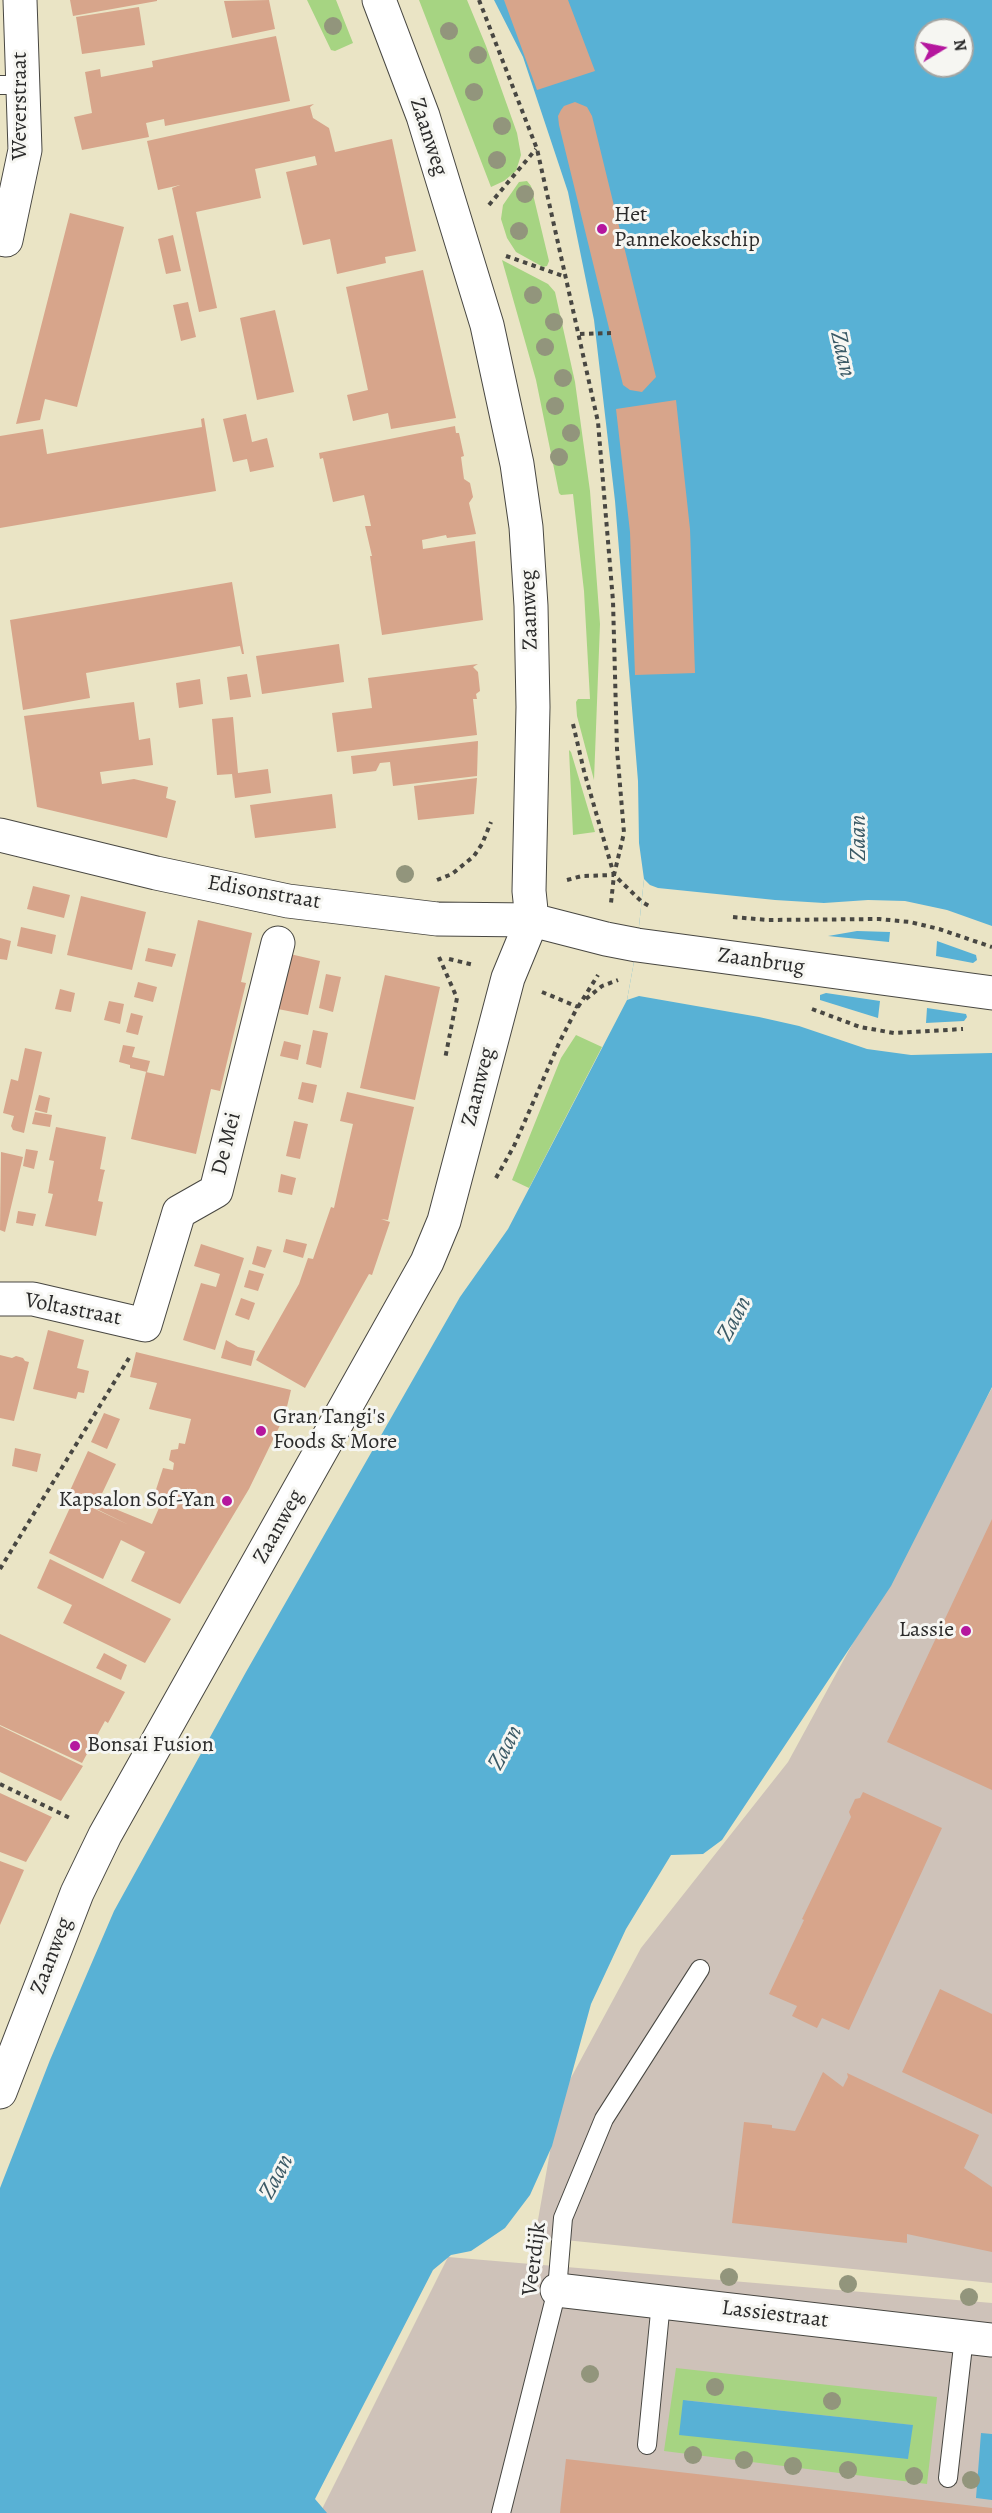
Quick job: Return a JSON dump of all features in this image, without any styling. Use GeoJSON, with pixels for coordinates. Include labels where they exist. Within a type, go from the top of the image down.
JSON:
{"type":"FeatureCollection","features":[{"type":"Feature","properties":{"kind":"street","name":"Weverstraat"},"geometry":{"type":"LineString","coordinates":[[2,247],[25,150],[11,85],[20,0]]}},
{"type":"Feature","properties":{"kind":"street","name":"Zaanweg"},"geometry":{"type":"LineString","coordinates":[[0,2092],[77,1893],[105,1835],[427,1262],[444,1221],[508,978],[532,920],[529,891],[533,685],[526,528],[517,464],[490,335],[423,116],[379,0]]}},
{"type":"Feature","properties":{"kind":"street","name":"Edisonstraat"},"geometry":{"type":"LineString","coordinates":[[0,835],[156,873],[288,901],[437,919],[532,920]]}},
{"type":"Feature","properties":{"kind":"street","name":"Zaanbrug"},"geometry":{"type":"LineString","coordinates":[[532,920],[637,945],[992,993]]}},
{"type":"Feature","properties":{"kind":"street","name":"De Mei"},"geometry":{"type":"LineString","coordinates":[[145,1325],[179,1212],[216,1191],[278,943]]}},
{"type":"Feature","properties":{"kind":"street","name":"Voltastraat"},"geometry":{"type":"LineString","coordinates":[[0,1299],[33,1299],[145,1325]]}},
{"type":"Feature","properties":{"kind":"street","name":"Lassiestraat"},"geometry":{"type":"LineString","coordinates":[[557,2290],[978,2339]]}},
{"type":"Feature","properties":{"kind":"lane","name":"Veerdijk"},"geometry":{"type":"LineString","coordinates":[[501,2513],[557,2290],[563,2218],[604,2119],[700,1969]]}},
{"type":"Feature","properties":{"kind":"lane"},"geometry":{"type":"LineString","coordinates":[[647,2445],[661,2302]]}},
{"type":"Feature","properties":{"kind":"lane"},"geometry":{"type":"LineString","coordinates":[[948,2478],[978,2339]]}},
{"type":"Feature","properties":{"kind":"path"},"geometry":{"type":"LineString","coordinates":[[479,0],[537,148],[598,422],[613,601],[617,748],[624,833],[614,875],[642,902],[654,909]]}},
{"type":"Feature","properties":{"kind":"path"},"geometry":{"type":"LineString","coordinates":[[537,148],[461,240],[566,277]]}},
{"type":"Feature","properties":{"kind":"path"},"geometry":{"type":"LineString","coordinates":[[580,334],[611,333]]}},
{"type":"Feature","properties":{"kind":"path"},"geometry":{"type":"LineString","coordinates":[[442,879],[458,870],[474,856],[482,844],[492,816]]}},
{"type":"Feature","properties":{"kind":"path"},"geometry":{"type":"LineString","coordinates":[[728,917],[768,920],[879,919],[910,922],[939,929],[992,948]]}},
{"type":"Feature","properties":{"kind":"path"},"geometry":{"type":"LineString","coordinates":[[578,1007],[602,986],[623,978]]}},
{"type":"Feature","properties":{"kind":"path"},"geometry":{"type":"LineString","coordinates":[[0,1569],[121,1374],[145,1325]]}},
{"type":"Feature","properties":{"kind":"path"},"geometry":{"type":"LineString","coordinates":[[0,1784],[105,1835]]}},
{"type":"Feature","properties":{"kind":"shaded area"},"geometry":{"type":"Polygon","coordinates":[[[992,1388],[992,2283],[535,2237],[559,2100],[641,1948],[788,1762],[992,1388]]]}},
{"type":"Feature","properties":{"kind":"shaded area"},"geometry":{"type":"Polygon","coordinates":[[[448,2257],[992,2303],[992,2513],[320,2513],[448,2257]]]}},
{"type":"Feature","properties":{"kind":"green space"},"geometry":{"type":"Polygon","coordinates":[[[307,0],[336,0],[353,43],[335,51],[331,50],[307,0]]]}},
{"type":"Feature","properties":{"kind":"green space"},"geometry":{"type":"Polygon","coordinates":[[[419,0],[467,0],[486,46],[517,133],[521,155],[516,171],[504,181],[491,187],[419,0]]]}},
{"type":"Feature","properties":{"kind":"green space"},"geometry":{"type":"Polygon","coordinates":[[[527,181],[531,186],[549,261],[547,266],[543,267],[516,252],[507,238],[501,219],[503,205],[519,182],[527,181]]]}},
{"type":"Feature","properties":{"kind":"green space"},"geometry":{"type":"Polygon","coordinates":[[[502,260],[548,284],[555,292],[575,382],[590,491],[600,624],[594,780],[577,716],[576,702],[578,699],[590,699],[584,591],[573,494],[561,495],[559,493],[536,380],[502,260]]]}},
{"type":"Feature","properties":{"kind":"green space"},"geometry":{"type":"Polygon","coordinates":[[[569,750],[571,752],[595,832],[573,835],[569,750]]]}},
{"type":"Feature","properties":{"kind":"green space"},"geometry":{"type":"Polygon","coordinates":[[[576,1035],[602,1047],[529,1188],[512,1180],[561,1058],[576,1035]]]}},
{"type":"Feature","properties":{"kind":"green space"},"geometry":{"type":"Polygon","coordinates":[[[676,2368],[937,2397],[927,2484],[664,2451],[676,2368]],[[684,2400],[907,2458],[912,2425],[684,2400]]]}},
{"type":"Feature","properties":{"kind":"water","name":"Zaan"},"geometry":{"type":"Polygon","coordinates":[[[494,0],[992,0],[992,1387],[891,1586],[722,1840],[703,1854],[671,1855],[626,1929],[591,2004],[552,2146],[530,2195],[505,2228],[471,2251],[451,2255],[433,2270],[315,2499],[327,2513],[0,2513],[0,2188],[50,2060],[114,1911],[246,1672],[460,1297],[508,1229],[627,1000],[637,945],[644,879],[639,843],[638,781],[615,501],[594,320],[568,192],[523,57],[494,0]]]}},
{"type":"Feature","properties":{"kind":"water"},"geometry":{"type":"Polygon","coordinates":[[[683,2400],[913,2425],[908,2459],[679,2435],[683,2400]]]}},
{"type":"Feature","properties":{"kind":"water"},"geometry":{"type":"Polygon","coordinates":[[[981,2433],[992,2434],[992,2500],[976,2498],[981,2433]]]}},
{"type":"Feature","properties":{"kind":"pier"},"geometry":{"type":"Polygon","coordinates":[[[644,879],[650,885],[658,888],[775,900],[824,903],[868,900],[905,901],[947,910],[992,926],[992,1053],[911,1055],[867,1049],[799,1026],[759,1017],[639,996],[627,1000],[637,945],[644,879]],[[857,931],[828,936],[889,942],[890,932],[857,931]],[[937,941],[936,956],[973,963],[977,960],[976,955],[937,941]],[[826,993],[820,995],[820,1000],[878,1018],[880,1001],[826,993]],[[927,1008],[926,1023],[964,1021],[967,1017],[966,1014],[927,1008]]]}},
{"type":"Feature","properties":{"kind":"building"},"geometry":{"type":"Polygon","coordinates":[[[70,0],[157,0],[157,1],[73,16],[70,0]]]}},
{"type":"Feature","properties":{"kind":"building"},"geometry":{"type":"Polygon","coordinates":[[[269,0],[275,29],[232,38],[224,1],[269,0]]]}},
{"type":"Feature","properties":{"kind":"building"},"geometry":{"type":"Polygon","coordinates":[[[504,0],[568,0],[595,71],[537,90],[504,0]]]}},
{"type":"Feature","properties":{"kind":"building"},"geometry":{"type":"Polygon","coordinates":[[[139,7],[145,45],[82,54],[76,17],[139,7]]]}},
{"type":"Feature","properties":{"kind":"building"},"geometry":{"type":"Polygon","coordinates":[[[276,36],[290,101],[165,126],[164,119],[146,123],[149,137],[82,150],[74,117],[92,113],[85,72],[100,69],[101,77],[153,67],[152,61],[276,36]]]}},
{"type":"Feature","properties":{"kind":"building","name":"Het Pannekoekschip"},"geometry":{"type":"Polygon","coordinates":[[[575,102],[587,107],[592,116],[656,377],[642,392],[630,390],[623,385],[559,125],[558,116],[561,110],[564,106],[575,102]]]}},
{"type":"Feature","properties":{"kind":"building"},"geometry":{"type":"Polygon","coordinates":[[[314,104],[310,107],[313,118],[329,128],[335,152],[392,139],[416,251],[385,257],[386,263],[337,274],[330,239],[303,245],[286,172],[317,165],[315,156],[255,169],[261,198],[196,212],[217,308],[199,312],[172,188],[180,185],[158,190],[147,141],[314,104]]]}},
{"type":"Feature","properties":{"kind":"building"},"geometry":{"type":"Polygon","coordinates":[[[70,213],[124,227],[77,407],[45,399],[40,420],[16,424],[70,213]]]}},
{"type":"Feature","properties":{"kind":"building"},"geometry":{"type":"Polygon","coordinates":[[[173,235],[181,271],[166,274],[158,239],[173,235]]]}},
{"type":"Feature","properties":{"kind":"building"},"geometry":{"type":"Polygon","coordinates":[[[423,270],[456,418],[391,429],[388,413],[353,421],[347,395],[368,390],[346,287],[423,270]]]}},
{"type":"Feature","properties":{"kind":"building"},"geometry":{"type":"Polygon","coordinates":[[[188,302],[196,337],[181,341],[173,305],[188,302]]]}},
{"type":"Feature","properties":{"kind":"building"},"geometry":{"type":"Polygon","coordinates":[[[275,310],[294,392],[257,400],[240,318],[275,310]]]}},
{"type":"Feature","properties":{"kind":"building"},"geometry":{"type":"Polygon","coordinates":[[[676,400],[690,529],[695,673],[635,675],[630,532],[616,409],[676,400]]]}},
{"type":"Feature","properties":{"kind":"building"},"geometry":{"type":"Polygon","coordinates":[[[246,414],[252,442],[267,438],[274,467],[250,472],[247,459],[233,462],[223,419],[246,414]]]}},
{"type":"Feature","properties":{"kind":"building"},"geometry":{"type":"Polygon","coordinates":[[[204,418],[216,491],[0,528],[0,436],[43,429],[47,454],[202,427],[201,419],[204,418]]]}},
{"type":"Feature","properties":{"kind":"building"},"geometry":{"type":"Polygon","coordinates":[[[455,426],[456,433],[459,433],[464,456],[461,457],[464,479],[470,483],[473,497],[469,503],[476,534],[447,538],[446,535],[422,540],[423,549],[475,541],[483,620],[382,635],[370,556],[372,556],[365,526],[371,526],[364,495],[333,502],[323,458],[320,459],[319,453],[455,426]]]}},
{"type":"Feature","properties":{"kind":"building"},"geometry":{"type":"Polygon","coordinates":[[[232,582],[244,654],[240,646],[86,673],[90,698],[23,710],[10,620],[232,582]]]}},
{"type":"Feature","properties":{"kind":"building"},"geometry":{"type":"Polygon","coordinates":[[[339,644],[344,682],[262,694],[256,656],[339,644]]]}},
{"type":"Feature","properties":{"kind":"building"},"geometry":{"type":"Polygon","coordinates":[[[478,664],[473,667],[478,672],[480,691],[476,694],[477,699],[473,699],[477,735],[337,752],[332,713],[372,708],[368,678],[478,664]]]}},
{"type":"Feature","properties":{"kind":"building"},"geometry":{"type":"Polygon","coordinates":[[[247,674],[251,697],[230,700],[227,677],[247,674]]]}},
{"type":"Feature","properties":{"kind":"building"},"geometry":{"type":"Polygon","coordinates":[[[200,679],[203,704],[179,708],[176,683],[200,679]]]}},
{"type":"Feature","properties":{"kind":"building"},"geometry":{"type":"Polygon","coordinates":[[[134,702],[139,740],[150,738],[153,765],[100,772],[102,784],[134,779],[168,787],[166,798],[176,801],[167,838],[37,807],[24,716],[134,702]]]}},
{"type":"Feature","properties":{"kind":"building"},"geometry":{"type":"Polygon","coordinates":[[[233,717],[238,773],[268,769],[271,793],[235,798],[232,774],[217,775],[212,719],[233,717]]]}},
{"type":"Feature","properties":{"kind":"building"},"geometry":{"type":"Polygon","coordinates":[[[478,741],[477,776],[393,786],[390,762],[380,763],[376,771],[353,774],[351,756],[478,741]]]}},
{"type":"Feature","properties":{"kind":"building"},"geometry":{"type":"Polygon","coordinates":[[[477,778],[474,814],[418,820],[414,786],[477,778]]]}},
{"type":"Feature","properties":{"kind":"building"},"geometry":{"type":"Polygon","coordinates":[[[332,794],[336,828],[255,838],[250,805],[332,794]]]}},
{"type":"Feature","properties":{"kind":"building"},"geometry":{"type":"Polygon","coordinates":[[[33,886],[70,895],[64,918],[27,909],[33,886]]]}},
{"type":"Feature","properties":{"kind":"building"},"geometry":{"type":"Polygon","coordinates":[[[81,896],[146,912],[132,970],[67,955],[81,896]]]}},
{"type":"Feature","properties":{"kind":"building"},"geometry":{"type":"Polygon","coordinates":[[[198,920],[252,933],[241,982],[246,983],[220,1091],[211,1089],[196,1154],[131,1139],[146,1072],[164,1076],[198,920]]]}},
{"type":"Feature","properties":{"kind":"building"},"geometry":{"type":"Polygon","coordinates":[[[21,927],[56,935],[52,954],[17,946],[21,927]]]}},
{"type":"Feature","properties":{"kind":"building"},"geometry":{"type":"Polygon","coordinates":[[[0,938],[11,941],[7,960],[0,959],[0,938]]]}},
{"type":"Feature","properties":{"kind":"building"},"geometry":{"type":"Polygon","coordinates":[[[148,948],[176,954],[172,967],[145,961],[148,948]]]}},
{"type":"Feature","properties":{"kind":"building"},"geometry":{"type":"Polygon","coordinates":[[[290,954],[320,961],[308,1015],[278,1009],[290,954]]]}},
{"type":"Feature","properties":{"kind":"building"},"geometry":{"type":"Polygon","coordinates":[[[326,974],[341,977],[333,1012],[319,1008],[326,974]]]}},
{"type":"Feature","properties":{"kind":"building"},"geometry":{"type":"Polygon","coordinates":[[[385,975],[440,987],[415,1100],[360,1088],[385,975]]]}},
{"type":"Feature","properties":{"kind":"building"},"geometry":{"type":"Polygon","coordinates":[[[138,982],[157,987],[153,1002],[134,997],[138,982]]]}},
{"type":"Feature","properties":{"kind":"building"},"geometry":{"type":"Polygon","coordinates":[[[60,989],[75,993],[71,1012],[55,1009],[60,989]]]}},
{"type":"Feature","properties":{"kind":"building"},"geometry":{"type":"Polygon","coordinates":[[[109,1001],[124,1004],[120,1024],[104,1020],[109,1001]]]}},
{"type":"Feature","properties":{"kind":"building"},"geometry":{"type":"Polygon","coordinates":[[[131,1013],[143,1016],[138,1035],[126,1032],[131,1013]]]}},
{"type":"Feature","properties":{"kind":"building"},"geometry":{"type":"Polygon","coordinates":[[[313,1030],[328,1033],[321,1068],[306,1064],[313,1030]]]}},
{"type":"Feature","properties":{"kind":"building"},"geometry":{"type":"Polygon","coordinates":[[[284,1041],[301,1045],[298,1060],[280,1056],[284,1041]]]}},
{"type":"Feature","properties":{"kind":"building"},"geometry":{"type":"Polygon","coordinates":[[[123,1045],[135,1047],[132,1057],[150,1061],[147,1072],[130,1068],[130,1065],[119,1062],[123,1045]]]}},
{"type":"Feature","properties":{"kind":"building"},"geometry":{"type":"Polygon","coordinates":[[[25,1048],[42,1052],[24,1133],[13,1130],[11,1126],[14,1116],[3,1113],[11,1079],[18,1081],[25,1048]]]}},
{"type":"Feature","properties":{"kind":"building"},"geometry":{"type":"Polygon","coordinates":[[[302,1082],[317,1085],[313,1103],[298,1099],[302,1082]]]}},
{"type":"Feature","properties":{"kind":"building"},"geometry":{"type":"Polygon","coordinates":[[[347,1092],[414,1107],[388,1220],[381,1219],[390,1222],[372,1275],[369,1274],[305,1388],[256,1360],[299,1284],[308,1258],[313,1259],[331,1207],[334,1208],[353,1124],[340,1121],[347,1092]]]}},
{"type":"Feature","properties":{"kind":"building"},"geometry":{"type":"Polygon","coordinates":[[[39,1095],[50,1098],[47,1113],[35,1110],[39,1095]]]}},
{"type":"Feature","properties":{"kind":"building"},"geometry":{"type":"Polygon","coordinates":[[[35,1112],[52,1115],[50,1127],[32,1124],[35,1112]]]}},
{"type":"Feature","properties":{"kind":"building"},"geometry":{"type":"Polygon","coordinates":[[[294,1121],[308,1124],[300,1159],[286,1156],[294,1121]]]}},
{"type":"Feature","properties":{"kind":"building"},"geometry":{"type":"Polygon","coordinates":[[[56,1127],[106,1137],[100,1169],[105,1170],[98,1201],[103,1202],[96,1236],[45,1226],[53,1194],[48,1193],[54,1161],[49,1160],[56,1127]]]}},
{"type":"Feature","properties":{"kind":"building"},"geometry":{"type":"Polygon","coordinates":[[[26,1149],[38,1151],[34,1169],[23,1166],[26,1149]]]}},
{"type":"Feature","properties":{"kind":"building"},"geometry":{"type":"Polygon","coordinates":[[[1,1152],[23,1157],[5,1232],[0,1230],[1,1152]]]}},
{"type":"Feature","properties":{"kind":"building"},"geometry":{"type":"Polygon","coordinates":[[[281,1174],[296,1178],[292,1195],[278,1192],[281,1174]]]}},
{"type":"Feature","properties":{"kind":"building"},"geometry":{"type":"Polygon","coordinates":[[[18,1211],[36,1214],[33,1226],[16,1223],[18,1211]]]}},
{"type":"Feature","properties":{"kind":"building"},"geometry":{"type":"Polygon","coordinates":[[[286,1239],[307,1244],[303,1258],[283,1252],[286,1239]]]}},
{"type":"Feature","properties":{"kind":"building"},"geometry":{"type":"Polygon","coordinates":[[[201,1244],[244,1258],[215,1350],[183,1340],[201,1283],[216,1287],[220,1274],[194,1266],[201,1244]]]}},
{"type":"Feature","properties":{"kind":"building"},"geometry":{"type":"Polygon","coordinates":[[[257,1246],[272,1250],[265,1268],[252,1264],[257,1246]]]}},
{"type":"Feature","properties":{"kind":"building"},"geometry":{"type":"Polygon","coordinates":[[[249,1270],[264,1274],[258,1291],[244,1287],[249,1270]]]}},
{"type":"Feature","properties":{"kind":"building"},"geometry":{"type":"Polygon","coordinates":[[[241,1298],[255,1303],[249,1320],[235,1315],[241,1298]]]}},
{"type":"Feature","properties":{"kind":"building"},"geometry":{"type":"Polygon","coordinates":[[[48,1330],[84,1340],[77,1368],[89,1371],[84,1393],[78,1392],[76,1399],[33,1389],[48,1330]]]}},
{"type":"Feature","properties":{"kind":"building"},"geometry":{"type":"Polygon","coordinates":[[[226,1340],[238,1347],[255,1351],[251,1366],[221,1358],[226,1340]]]}},
{"type":"Feature","properties":{"kind":"building"},"geometry":{"type":"Polygon","coordinates":[[[136,1352],[291,1390],[285,1415],[249,1489],[180,1604],[131,1581],[145,1552],[121,1540],[103,1579],[49,1553],[74,1499],[129,1525],[68,1495],[88,1451],[116,1464],[98,1502],[152,1524],[159,1508],[151,1505],[163,1468],[173,1470],[174,1463],[169,1460],[171,1450],[178,1449],[179,1443],[185,1444],[191,1419],[149,1409],[157,1383],[130,1377],[136,1352]]]}},
{"type":"Feature","properties":{"kind":"building"},"geometry":{"type":"Polygon","coordinates":[[[0,1355],[12,1358],[16,1356],[29,1362],[14,1421],[0,1418],[0,1355]]]}},
{"type":"Feature","properties":{"kind":"building"},"geometry":{"type":"Polygon","coordinates":[[[104,1413],[120,1419],[107,1449],[91,1442],[104,1413]]]}},
{"type":"Feature","properties":{"kind":"building"},"geometry":{"type":"Polygon","coordinates":[[[15,1448],[41,1454],[37,1472],[12,1466],[15,1448]]]}},
{"type":"Feature","properties":{"kind":"building","name":"Lassie"},"geometry":{"type":"Polygon","coordinates":[[[992,1519],[992,1790],[887,1742],[992,1519]]]}},
{"type":"Feature","properties":{"kind":"building"},"geometry":{"type":"Polygon","coordinates":[[[50,1559],[171,1619],[145,1663],[63,1623],[72,1605],[37,1588],[50,1559]]]}},
{"type":"Feature","properties":{"kind":"building"},"geometry":{"type":"Polygon","coordinates":[[[0,1634],[125,1692],[108,1723],[105,1721],[82,1763],[0,1725],[0,1634]]]}},
{"type":"Feature","properties":{"kind":"building"},"geometry":{"type":"Polygon","coordinates":[[[104,1653],[127,1665],[121,1680],[96,1668],[104,1653]]]}},
{"type":"Feature","properties":{"kind":"building"},"geometry":{"type":"Polygon","coordinates":[[[0,1726],[83,1766],[61,1801],[0,1772],[0,1726]]]}},
{"type":"Feature","properties":{"kind":"building"},"geometry":{"type":"Polygon","coordinates":[[[863,1792],[942,1828],[849,2030],[822,2018],[817,2028],[792,2016],[797,2006],[769,1994],[851,1817],[849,1812],[855,1799],[860,1798],[863,1792]]]}},
{"type":"Feature","properties":{"kind":"building"},"geometry":{"type":"Polygon","coordinates":[[[0,1793],[52,1817],[26,1862],[0,1852],[0,1793]]]}},
{"type":"Feature","properties":{"kind":"building"},"geometry":{"type":"Polygon","coordinates":[[[0,1861],[24,1870],[0,1925],[0,1861]]]}},
{"type":"Feature","properties":{"kind":"building"},"geometry":{"type":"Polygon","coordinates":[[[940,1989],[992,2014],[992,2114],[902,2072],[940,1989]]]}},
{"type":"Feature","properties":{"kind":"building"},"geometry":{"type":"Polygon","coordinates":[[[823,2072],[843,2087],[848,2077],[847,2073],[979,2135],[964,2168],[992,2187],[992,2252],[907,2234],[907,2243],[732,2223],[744,2122],[772,2125],[772,2128],[795,2131],[823,2072]]]}},
{"type":"Feature","properties":{"kind":"building"},"geometry":{"type":"Polygon","coordinates":[[[566,2459],[992,2508],[992,2513],[560,2513],[566,2459]]]}},
{"type":"Feature","properties":{"kind":"place","name":"Het Pannekoekschip"},"geometry":{"type":"Point","coordinates":[602,229]}},
{"type":"Feature","properties":{"kind":"place","name":"Gran Tangi's Foods & More"},"geometry":{"type":"Point","coordinates":[261,1431]}},
{"type":"Feature","properties":{"kind":"place","name":"Kapsalon Sof-Yan"},"geometry":{"type":"Point","coordinates":[227,1501]}},
{"type":"Feature","properties":{"kind":"place","name":"Lassie"},"geometry":{"type":"Point","coordinates":[966,1631]}},
{"type":"Feature","properties":{"kind":"place","name":"Bonsai Fusion"},"geometry":{"type":"Point","coordinates":[75,1746]}}]}
